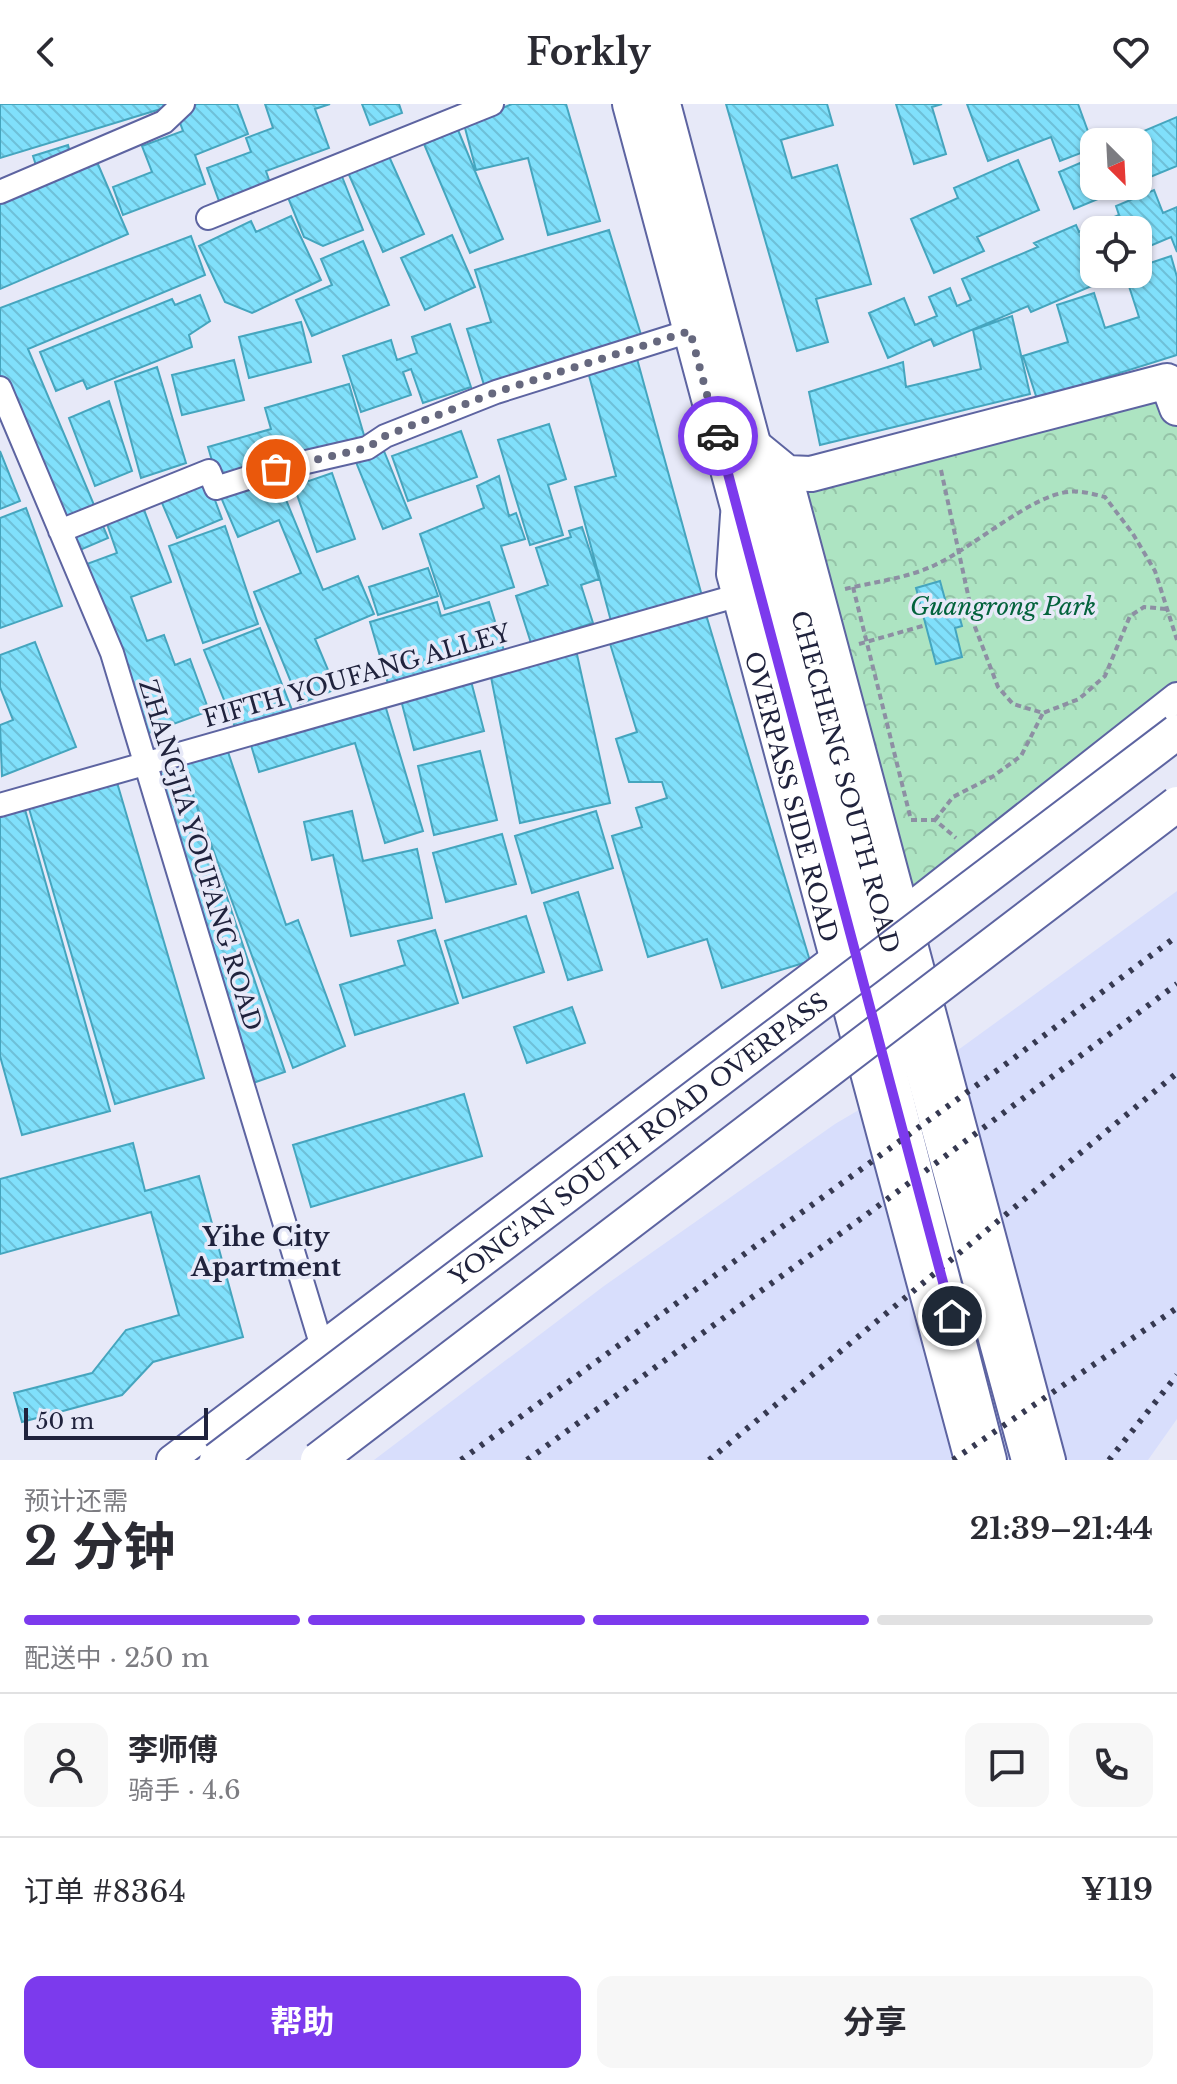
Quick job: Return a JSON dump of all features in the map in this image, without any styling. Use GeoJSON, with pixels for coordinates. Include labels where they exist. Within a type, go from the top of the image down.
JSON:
{"type":"FeatureCollection","features":[{"type":"Feature","properties":{"kind":"main road","name":"CHECHENG SOUTH ROAD"},"geometry":{"type":"LineString","coordinates":[[630,104],[885,1056],[989,1460]]}},
{"type":"Feature","properties":{"kind":"main road","name":"CHECHENG SOUTH ROAD"},"geometry":{"type":"LineString","coordinates":[[663,104],[1029,1460]]}},
{"type":"Feature","properties":{"kind":"main road"},"geometry":{"type":"LineString","coordinates":[[754,446],[787,473],[811,474],[935,442],[1174,388]]}},
{"type":"Feature","properties":{"kind":"main road","name":"YONG'AN SOUTH ROAD OVERPASS"},"geometry":{"type":"LineString","coordinates":[[217,1460],[1177,732]]}},
{"type":"Feature","properties":{"kind":"main road"},"geometry":{"type":"LineString","coordinates":[[318,1460],[1177,804]]}},
{"type":"Feature","properties":{"kind":"street"},"geometry":{"type":"LineString","coordinates":[[0,192],[164,122],[183,104]]}},
{"type":"Feature","properties":{"kind":"street"},"geometry":{"type":"LineString","coordinates":[[208,218],[492,104]]}},
{"type":"Feature","properties":{"kind":"street"},"geometry":{"type":"LineString","coordinates":[[60,531],[209,471],[216,488],[276,469],[367,448],[385,436],[496,392],[690,331]]}},
{"type":"Feature","properties":{"kind":"street","name":"ZHANGJIA YOUFANG ROAD"},"geometry":{"type":"LineString","coordinates":[[0,388],[112,653],[322,1347]]}},
{"type":"Feature","properties":{"kind":"street"},"geometry":{"type":"LineString","coordinates":[[787,473],[1051,1460]]}},
{"type":"Feature","properties":{"kind":"street","name":"OVERPASS SIDE ROAD"},"geometry":{"type":"LineString","coordinates":[[736,502],[731,574],[969,1460]]}},
{"type":"Feature","properties":{"kind":"street","name":"FIFTH YOUFANG ALLEY"},"geometry":{"type":"LineString","coordinates":[[0,805],[729,598]]}},
{"type":"Feature","properties":{"kind":"street"},"geometry":{"type":"LineString","coordinates":[[904,912],[1177,697]]}},
{"type":"Feature","properties":{"kind":"street"},"geometry":{"type":"LineString","coordinates":[[171,1460],[834,959]]}},
{"type":"Feature","properties":{"kind":"path"},"geometry":{"type":"LineString","coordinates":[[935,442],[975,627],[998,687],[1013,704],[1043,713],[1079,699],[1105,676],[1130,616],[1144,607],[1167,609]]}},
{"type":"Feature","properties":{"kind":"path"},"geometry":{"type":"LineString","coordinates":[[819,595],[930,568],[959,553],[1036,502],[1067,492],[1105,497],[1133,534],[1155,571],[1177,640]]}},
{"type":"Feature","properties":{"kind":"path"},"geometry":{"type":"LineString","coordinates":[[853,587],[911,820]]}},
{"type":"Feature","properties":{"kind":"path"},"geometry":{"type":"LineString","coordinates":[[834,651],[926,625]]}},
{"type":"Feature","properties":{"kind":"path"},"geometry":{"type":"LineString","coordinates":[[935,820],[953,797],[992,777],[1021,756],[1043,713]]}},
{"type":"Feature","properties":{"kind":"path"},"geometry":{"type":"LineString","coordinates":[[881,828],[901,820],[935,820],[960,841],[971,859]]}},
{"type":"Feature","properties":{"kind":"shaded area"},"geometry":{"type":"Polygon","coordinates":[[[1177,891],[1177,1419],[1148,1460],[374,1460],[604,1286],[835,1124],[947,1058],[1177,891]]]}},
{"type":"Feature","properties":{"kind":"green space","name":"Guangrong Park"},"geometry":{"type":"Polygon","coordinates":[[[1177,377],[1177,697],[904,912],[787,473],[1177,377]]]}},
{"type":"Feature","properties":{"kind":"building"},"geometry":{"type":"Polygon","coordinates":[[[0,104],[163,104],[164,108],[0,158],[0,104]]]}},
{"type":"Feature","properties":{"kind":"building"},"geometry":{"type":"Polygon","coordinates":[[[197,104],[237,104],[248,134],[195,155],[205,184],[123,215],[113,187],[152,172],[142,146],[183,131],[176,112],[197,104]]]}},
{"type":"Feature","properties":{"kind":"building"},"geometry":{"type":"Polygon","coordinates":[[[265,104],[330,104],[315,109],[329,148],[266,171],[270,183],[219,201],[207,168],[251,152],[246,138],[273,128],[265,104]]]}},
{"type":"Feature","properties":{"kind":"building"},"geometry":{"type":"Polygon","coordinates":[[[362,104],[399,104],[402,113],[370,125],[362,104]]]}},
{"type":"Feature","properties":{"kind":"building"},"geometry":{"type":"Polygon","coordinates":[[[512,104],[566,104],[600,221],[548,235],[528,158],[476,170],[464,124],[512,104]]]}},
{"type":"Feature","properties":{"kind":"building"},"geometry":{"type":"Polygon","coordinates":[[[726,104],[827,104],[833,125],[781,140],[792,178],[837,165],[871,284],[816,299],[828,342],[797,351],[726,104]]]}},
{"type":"Feature","properties":{"kind":"building"},"geometry":{"type":"Polygon","coordinates":[[[896,104],[942,104],[932,107],[946,154],[914,164],[896,104]]]}},
{"type":"Feature","properties":{"kind":"building"},"geometry":{"type":"Polygon","coordinates":[[[967,104],[1078,104],[1087,128],[1080,128],[1080,153],[1060,161],[1051,137],[988,161],[967,104]]]}},
{"type":"Feature","properties":{"kind":"building"},"geometry":{"type":"Polygon","coordinates":[[[1177,117],[1177,166],[1152,176],[1152,128],[1177,117]]]}},
{"type":"Feature","properties":{"kind":"building"},"geometry":{"type":"Polygon","coordinates":[[[458,130],[503,239],[470,253],[424,144],[458,130]]]}},
{"type":"Feature","properties":{"kind":"building"},"geometry":{"type":"Polygon","coordinates":[[[68,145],[73,163],[39,175],[33,156],[68,145]]]}},
{"type":"Feature","properties":{"kind":"building"},"geometry":{"type":"Polygon","coordinates":[[[387,152],[424,234],[383,252],[346,168],[387,152]]]}},
{"type":"Feature","properties":{"kind":"building"},"geometry":{"type":"Polygon","coordinates":[[[1018,160],[1039,210],[977,237],[984,251],[934,273],[911,219],[958,198],[954,188],[1018,160]]]}},
{"type":"Feature","properties":{"kind":"building"},"geometry":{"type":"Polygon","coordinates":[[[97,162],[128,234],[0,289],[0,203],[97,162]]]}},
{"type":"Feature","properties":{"kind":"building"},"geometry":{"type":"Polygon","coordinates":[[[1080,163],[1080,200],[1096,200],[1074,209],[1059,172],[1080,163]]]}},
{"type":"Feature","properties":{"kind":"building"},"geometry":{"type":"Polygon","coordinates":[[[341,174],[363,230],[323,246],[304,237],[287,195],[341,174]]]}},
{"type":"Feature","properties":{"kind":"building"},"geometry":{"type":"Polygon","coordinates":[[[1152,191],[1163,213],[1177,207],[1177,252],[1171,237],[1152,245],[1152,216],[1117,216],[1119,215],[1116,206],[1130,200],[1152,200],[1152,191]]]}},
{"type":"Feature","properties":{"kind":"building"},"geometry":{"type":"Polygon","coordinates":[[[291,216],[321,280],[252,313],[225,302],[199,246],[251,221],[256,232],[291,216]]]}},
{"type":"Feature","properties":{"kind":"building"},"geometry":{"type":"Polygon","coordinates":[[[1076,225],[1079,232],[1080,288],[1087,288],[1031,312],[1028,306],[934,346],[931,339],[888,358],[869,313],[904,298],[915,325],[937,316],[929,297],[950,288],[957,306],[971,300],[962,279],[1038,247],[1034,243],[1076,225]]]}},
{"type":"Feature","properties":{"kind":"building"},"geometry":{"type":"Polygon","coordinates":[[[609,230],[642,338],[484,385],[467,329],[491,322],[475,270],[609,230]]]}},
{"type":"Feature","properties":{"kind":"building"},"geometry":{"type":"Polygon","coordinates":[[[452,235],[475,287],[425,310],[401,258],[452,235]]]}},
{"type":"Feature","properties":{"kind":"building"},"geometry":{"type":"Polygon","coordinates":[[[191,236],[205,275],[28,349],[108,538],[73,553],[0,381],[0,308],[191,236]]]}},
{"type":"Feature","properties":{"kind":"building"},"geometry":{"type":"Polygon","coordinates":[[[363,241],[389,305],[312,336],[296,300],[332,285],[321,259],[363,241]]]}},
{"type":"Feature","properties":{"kind":"building"},"geometry":{"type":"Polygon","coordinates":[[[1171,256],[1177,277],[1177,355],[1037,399],[1023,356],[1068,342],[1057,305],[1094,293],[1105,328],[1139,317],[1130,288],[1152,288],[1152,262],[1171,256]]]}},
{"type":"Feature","properties":{"kind":"building"},"geometry":{"type":"Polygon","coordinates":[[[200,295],[210,321],[189,335],[192,347],[87,389],[83,380],[56,391],[40,352],[172,299],[175,305],[200,295]]]}},
{"type":"Feature","properties":{"kind":"building"},"geometry":{"type":"Polygon","coordinates":[[[1012,316],[1030,394],[820,445],[809,392],[903,362],[906,387],[981,369],[973,330],[1012,316]]]}},
{"type":"Feature","properties":{"kind":"building"},"geometry":{"type":"Polygon","coordinates":[[[301,322],[311,362],[249,378],[239,337],[301,322]]]}},
{"type":"Feature","properties":{"kind":"building"},"geometry":{"type":"Polygon","coordinates":[[[450,324],[471,387],[423,403],[411,369],[403,372],[411,395],[361,412],[343,356],[391,340],[397,360],[417,353],[412,337],[450,324]]]}},
{"type":"Feature","properties":{"kind":"building"},"geometry":{"type":"Polygon","coordinates":[[[636,355],[702,596],[611,621],[575,487],[616,476],[587,368],[636,355]]]}},
{"type":"Feature","properties":{"kind":"building"},"geometry":{"type":"Polygon","coordinates":[[[234,360],[244,400],[182,415],[172,375],[234,360]]]}},
{"type":"Feature","properties":{"kind":"building"},"geometry":{"type":"Polygon","coordinates":[[[157,367],[186,463],[141,478],[115,382],[157,367]]]}},
{"type":"Feature","properties":{"kind":"building"},"geometry":{"type":"Polygon","coordinates":[[[349,384],[366,442],[217,478],[208,447],[271,429],[265,408],[349,384]]]}},
{"type":"Feature","properties":{"kind":"building"},"geometry":{"type":"Polygon","coordinates":[[[109,401],[132,471],[95,486],[69,418],[109,401]]]}},
{"type":"Feature","properties":{"kind":"building"},"geometry":{"type":"Polygon","coordinates":[[[549,424],[566,479],[548,485],[563,535],[530,545],[498,440],[549,424]]]}},
{"type":"Feature","properties":{"kind":"building"},"geometry":{"type":"Polygon","coordinates":[[[461,431],[477,477],[408,501],[392,456],[461,431]]]}},
{"type":"Feature","properties":{"kind":"building"},"geometry":{"type":"Polygon","coordinates":[[[0,451],[20,501],[0,509],[0,451]]]}},
{"type":"Feature","properties":{"kind":"building"},"geometry":{"type":"Polygon","coordinates":[[[384,451],[411,518],[383,529],[356,462],[384,451]]]}},
{"type":"Feature","properties":{"kind":"building"},"geometry":{"type":"Polygon","coordinates":[[[275,473],[323,590],[358,576],[374,614],[315,639],[336,689],[300,704],[254,592],[301,573],[279,520],[238,537],[220,495],[275,473]]]}},
{"type":"Feature","properties":{"kind":"building"},"geometry":{"type":"Polygon","coordinates":[[[332,473],[355,539],[317,552],[294,486],[332,473]]]}},
{"type":"Feature","properties":{"kind":"building"},"geometry":{"type":"Polygon","coordinates":[[[206,476],[222,519],[177,538],[159,496],[206,476]]]}},
{"type":"Feature","properties":{"kind":"building"},"geometry":{"type":"Polygon","coordinates":[[[499,476],[509,516],[516,513],[525,539],[501,546],[514,587],[445,609],[420,534],[484,508],[477,486],[499,476]]]}},
{"type":"Feature","properties":{"kind":"building"},"geometry":{"type":"Polygon","coordinates":[[[143,507],[171,582],[131,597],[147,641],[164,635],[175,665],[190,659],[209,711],[146,734],[84,565],[117,553],[106,521],[143,507]]]}},
{"type":"Feature","properties":{"kind":"building"},"geometry":{"type":"Polygon","coordinates":[[[26,508],[62,606],[0,628],[0,518],[26,508]]]}},
{"type":"Feature","properties":{"kind":"building"},"geometry":{"type":"Polygon","coordinates":[[[225,526],[258,624],[203,643],[169,546],[225,526]]]}},
{"type":"Feature","properties":{"kind":"building"},"geometry":{"type":"Polygon","coordinates":[[[582,527],[599,579],[581,585],[593,623],[531,643],[516,596],[548,585],[536,548],[571,537],[569,531],[582,527]]]}},
{"type":"Feature","properties":{"kind":"building"},"geometry":{"type":"Polygon","coordinates":[[[428,568],[438,596],[378,615],[369,587],[428,568]]]}},
{"type":"Feature","properties":{"kind":"building"},"geometry":{"type":"Polygon","coordinates":[[[940,581],[946,603],[955,600],[962,626],[955,628],[962,657],[936,664],[916,588],[940,581]]]}},
{"type":"Feature","properties":{"kind":"building"},"geometry":{"type":"Polygon","coordinates":[[[437,602],[441,616],[489,602],[505,654],[389,687],[370,622],[437,602]]]}},
{"type":"Feature","properties":{"kind":"building"},"geometry":{"type":"Polygon","coordinates":[[[704,608],[810,961],[722,988],[707,939],[648,957],[612,836],[642,827],[636,808],[667,798],[662,782],[629,782],[616,739],[637,732],[608,637],[704,608]]]}},
{"type":"Feature","properties":{"kind":"building"},"geometry":{"type":"Polygon","coordinates":[[[260,628],[292,710],[237,732],[204,650],[260,628]]]}},
{"type":"Feature","properties":{"kind":"building"},"geometry":{"type":"Polygon","coordinates":[[[35,642],[76,747],[2,776],[0,725],[13,720],[0,687],[0,655],[35,642]]]}},
{"type":"Feature","properties":{"kind":"building"},"geometry":{"type":"Polygon","coordinates":[[[576,650],[610,803],[520,823],[490,672],[576,650]]]}},
{"type":"Feature","properties":{"kind":"building"},"geometry":{"type":"Polygon","coordinates":[[[471,681],[484,731],[414,750],[401,700],[471,681]]]}},
{"type":"Feature","properties":{"kind":"building"},"geometry":{"type":"Polygon","coordinates":[[[385,705],[423,831],[385,843],[355,743],[259,772],[251,745],[385,705]]]}},
{"type":"Feature","properties":{"kind":"building"},"geometry":{"type":"Polygon","coordinates":[[[226,746],[286,925],[298,920],[345,1046],[293,1068],[192,792],[285,1072],[253,1083],[155,767],[226,746]]]}},
{"type":"Feature","properties":{"kind":"building"},"geometry":{"type":"Polygon","coordinates":[[[480,751],[497,820],[434,835],[418,766],[480,751]]]}},
{"type":"Feature","properties":{"kind":"building"},"geometry":{"type":"Polygon","coordinates":[[[116,779],[204,1078],[115,1104],[28,805],[116,779]]]}},
{"type":"Feature","properties":{"kind":"building"},"geometry":{"type":"Polygon","coordinates":[[[24,806],[110,1111],[22,1135],[0,1056],[0,812],[24,806]]]}},
{"type":"Feature","properties":{"kind":"building"},"geometry":{"type":"Polygon","coordinates":[[[352,811],[363,861],[417,849],[432,918],[351,936],[333,855],[312,860],[304,822],[352,811]]]}},
{"type":"Feature","properties":{"kind":"building"},"geometry":{"type":"Polygon","coordinates":[[[596,811],[613,868],[532,893],[515,836],[596,811]]]}},
{"type":"Feature","properties":{"kind":"building"},"geometry":{"type":"Polygon","coordinates":[[[502,834],[516,884],[446,902],[433,853],[502,834]]]}},
{"type":"Feature","properties":{"kind":"building"},"geometry":{"type":"Polygon","coordinates":[[[578,892],[602,970],[568,980],[544,903],[578,892]]]}},
{"type":"Feature","properties":{"kind":"building"},"geometry":{"type":"Polygon","coordinates":[[[526,916],[544,972],[463,998],[445,941],[526,916]]]}},
{"type":"Feature","properties":{"kind":"building"},"geometry":{"type":"Polygon","coordinates":[[[435,930],[458,1003],[355,1035],[340,985],[405,965],[398,941],[435,930]]]}},
{"type":"Feature","properties":{"kind":"building"},"geometry":{"type":"Polygon","coordinates":[[[572,1007],[585,1043],[527,1063],[514,1027],[572,1007]]]}},
{"type":"Feature","properties":{"kind":"building"},"geometry":{"type":"Polygon","coordinates":[[[464,1094],[482,1156],[311,1207],[293,1145],[464,1094]]]}},
{"type":"Feature","properties":{"kind":"building"},"geometry":{"type":"Polygon","coordinates":[[[133,1143],[145,1191],[199,1176],[243,1337],[153,1362],[122,1395],[22,1422],[14,1393],[92,1373],[126,1330],[179,1315],[151,1212],[0,1254],[0,1179],[133,1143]]]}},
{"type":"Feature","properties":{"kind":"railway"},"geometry":{"type":"LineString","coordinates":[[461,1460],[1177,936]]}},
{"type":"Feature","properties":{"kind":"railway"},"geometry":{"type":"LineString","coordinates":[[527,1460],[866,1215],[1177,984]]}},
{"type":"Feature","properties":{"kind":"railway"},"geometry":{"type":"LineString","coordinates":[[709,1460],[1177,1073]]}},
{"type":"Feature","properties":{"kind":"railway"},"geometry":{"type":"LineString","coordinates":[[953,1460],[1177,1308]]}},
{"type":"Feature","properties":{"kind":"railway"},"geometry":{"type":"LineString","coordinates":[[1109,1460],[1177,1375]]}},
{"type":"Feature","properties":{"kind":"way so far"},"geometry":{"type":"LineString","coordinates":[[276,469],[367,448],[385,436],[496,392],[690,331],[718,436]]}},
{"type":"Feature","properties":{"kind":"district","name":"Yihe City Apartment"},"geometry":{"type":"Point","coordinates":[266,1252]}},
{"type":"Feature","properties":{"kind":"route"},"geometry":{"type":"LineString","coordinates":[[718,436],[952,1316]]}}]}
